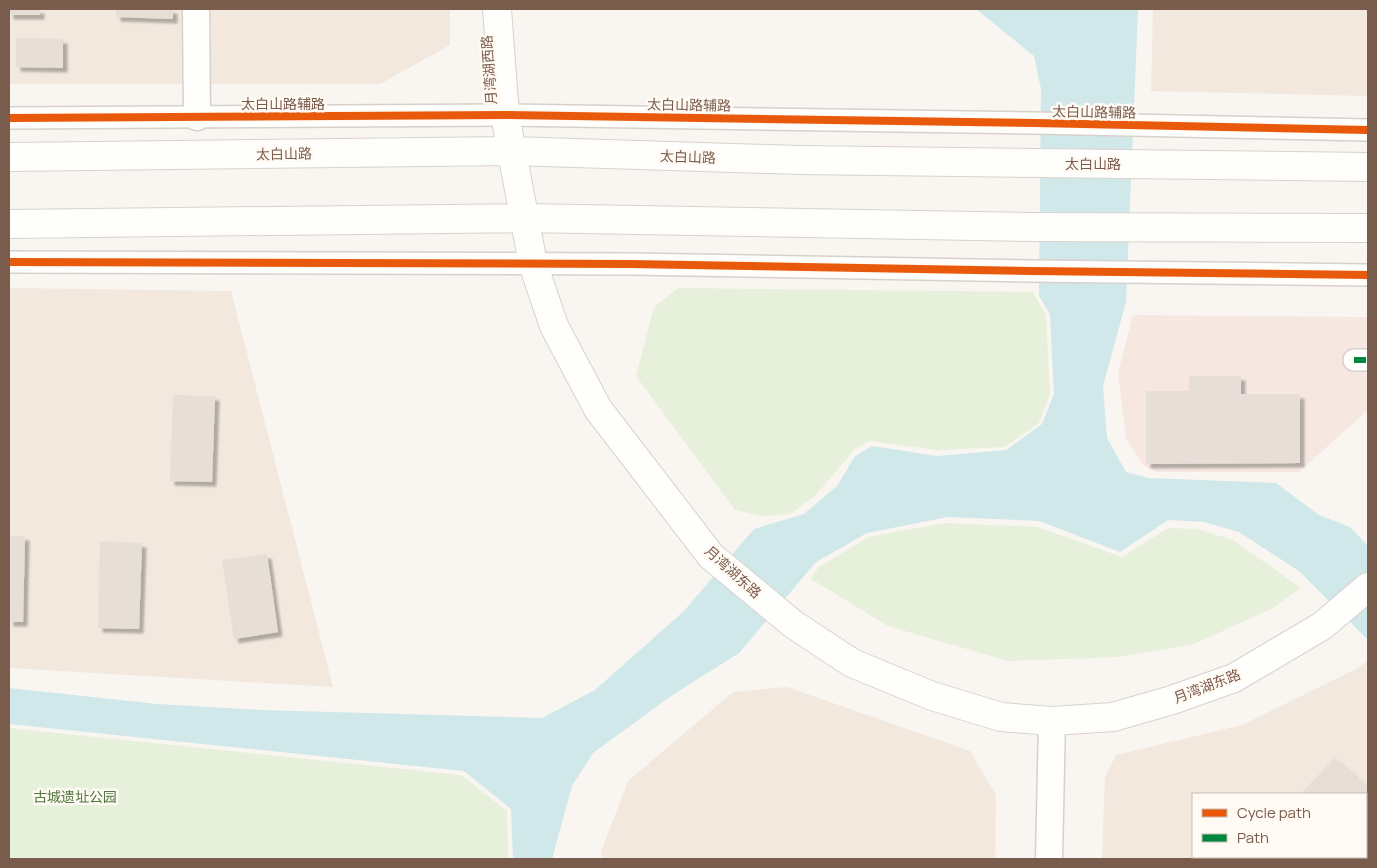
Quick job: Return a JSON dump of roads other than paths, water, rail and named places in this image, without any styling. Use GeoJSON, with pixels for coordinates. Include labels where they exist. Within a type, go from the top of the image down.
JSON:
{"type":"FeatureCollection","features":[{"type":"Feature","properties":{"kind":"main road","name":"月湾湖西路"},"geometry":{"type":"LineString","coordinates":[[497,9],[505,115],[524,218]]}},
{"type":"Feature","properties":{"kind":"main road","name":"太白山路"},"geometry":{"type":"LineString","coordinates":[[9,157],[512,151],[799,160],[1368,167]]}},
{"type":"Feature","properties":{"kind":"main road"},"geometry":{"type":"LineString","coordinates":[[9,224],[524,218],[1033,227],[1368,228]]}},
{"type":"Feature","properties":{"kind":"main road","name":"月湾湖东路"},"geometry":{"type":"LineString","coordinates":[[524,218],[533,264],[554,326],[598,409],[711,556],[793,624],[852,663],[932,696],[1001,717],[1052,721],[1113,717],[1172,700],[1234,678],[1322,626],[1368,586]]}},
{"type":"Feature","properties":{"kind":"street"},"geometry":{"type":"LineString","coordinates":[[196,9],[197,117]]}},
{"type":"Feature","properties":{"kind":"street","name":"太白山路辅路"},"geometry":{"type":"LineString","coordinates":[[9,118],[505,115],[1368,130]]}},
{"type":"Feature","properties":{"kind":"street"},"geometry":{"type":"LineString","coordinates":[[9,262],[630,264],[1031,272],[1368,275]]}},
{"type":"Feature","properties":{"kind":"street"},"geometry":{"type":"LineString","coordinates":[[1049,859],[1052,721]]}},
{"type":"Feature","properties":{"kind":"water"},"geometry":{"type":"Polygon","coordinates":[[[976,9],[1138,9],[1126,302],[1103,386],[1107,438],[1126,472],[1149,478],[1276,483],[1319,515],[1350,527],[1368,546],[1368,640],[1299,571],[1239,532],[1204,522],[1168,520],[1120,552],[1039,521],[948,517],[867,533],[816,562],[739,653],[671,696],[593,753],[572,786],[553,859],[513,859],[511,809],[464,771],[9,724],[9,688],[157,704],[260,710],[542,718],[595,690],[684,611],[754,529],[804,514],[837,486],[855,456],[872,446],[937,456],[1006,450],[1042,424],[1054,394],[1050,314],[1039,296],[1041,89],[1034,56],[976,9]]]}},
{"type":"Feature","properties":{"kind":"park label","name":"古城遗址公园"},"geometry":{"type":"Point","coordinates":[75,797]}}]}
